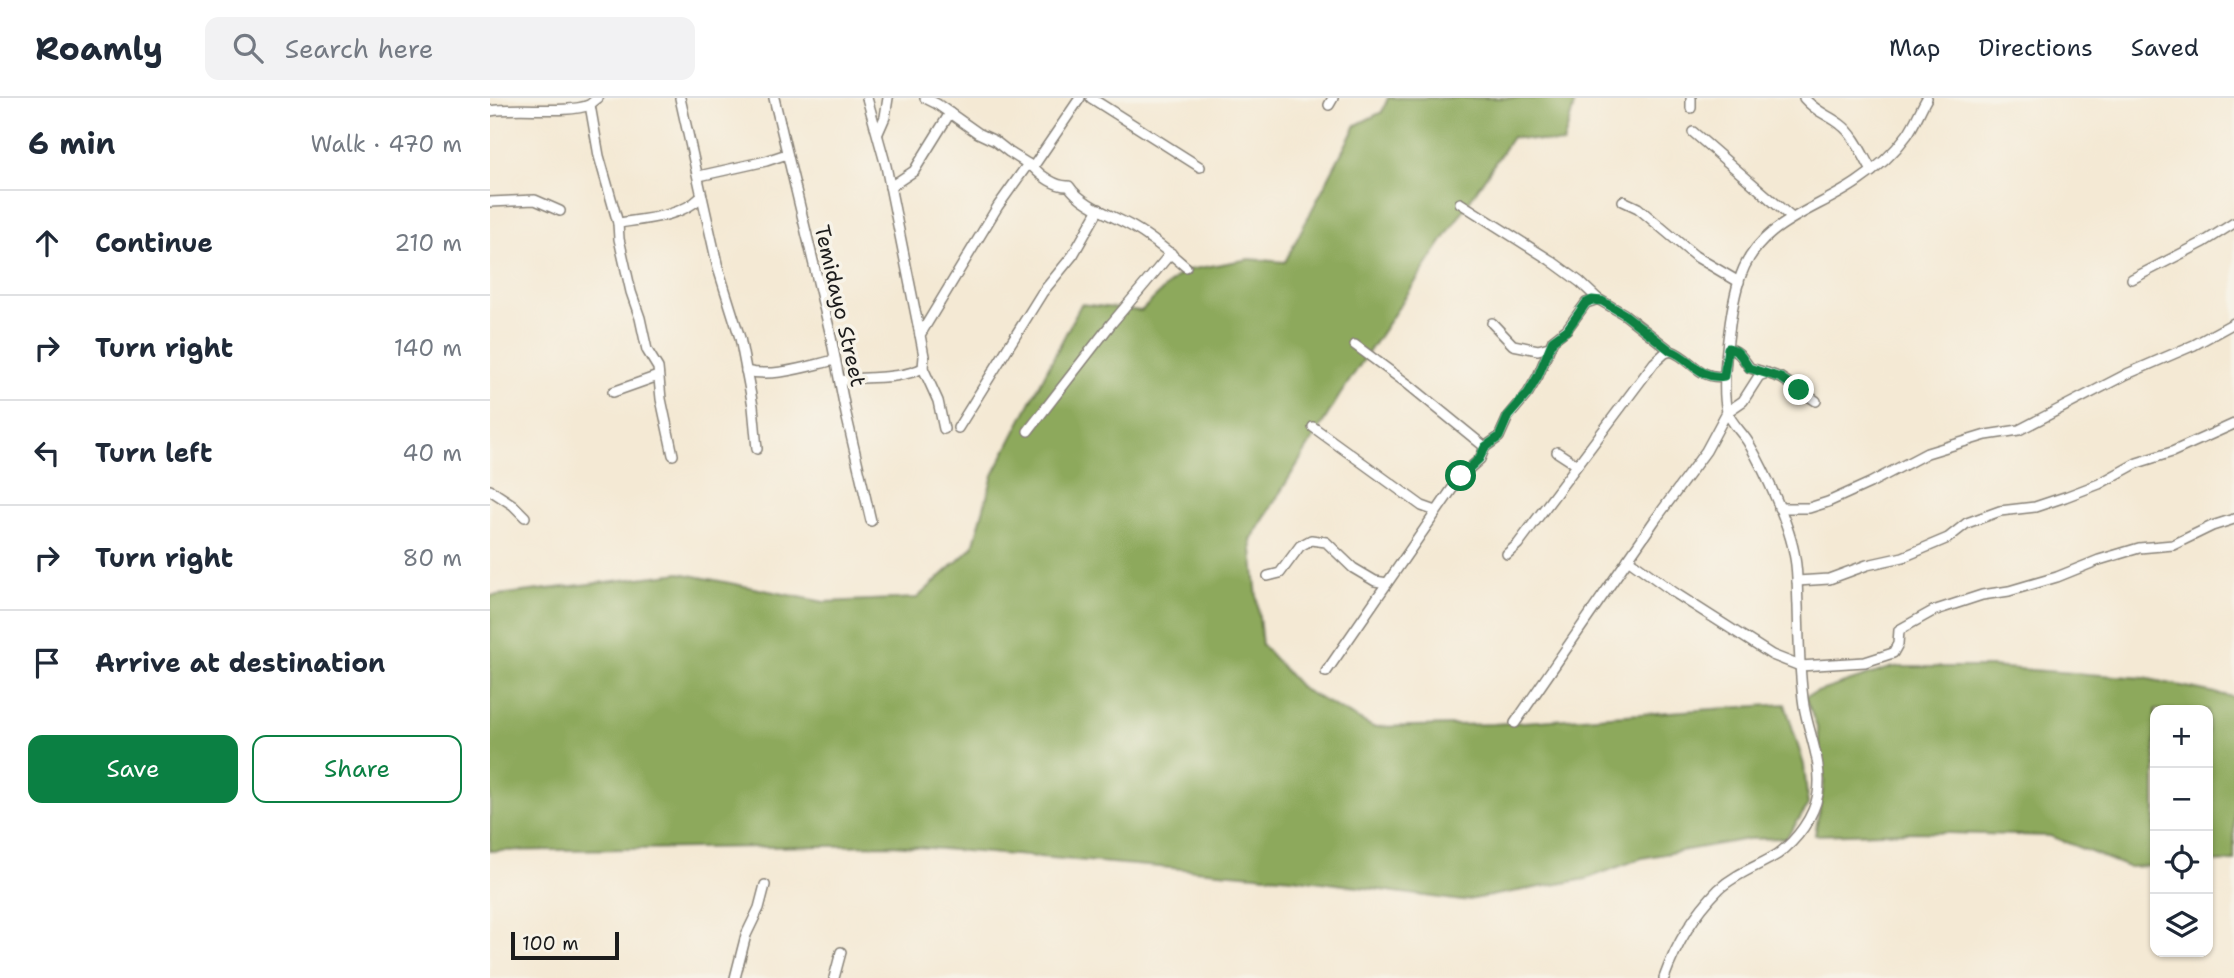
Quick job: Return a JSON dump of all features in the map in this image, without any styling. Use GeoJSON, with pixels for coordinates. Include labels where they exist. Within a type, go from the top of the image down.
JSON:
{"type":"FeatureCollection","features":[{"type":"Feature","properties":{"kind":"street"},"geometry":{"type":"LineString","coordinates":[[680,98],[724,291],[740,338],[757,449]]}},
{"type":"Feature","properties":{"kind":"street","name":"Temidayo Street"},"geometry":{"type":"LineString","coordinates":[[774,98],[813,258],[871,521]]}},
{"type":"Feature","properties":{"kind":"street"},"geometry":{"type":"LineString","coordinates":[[867,98],[890,187],[924,356],[923,368],[938,401],[944,429]]}},
{"type":"Feature","properties":{"kind":"street"},"geometry":{"type":"LineString","coordinates":[[878,133],[885,117],[888,98]]}},
{"type":"Feature","properties":{"kind":"street"},"geometry":{"type":"LineString","coordinates":[[925,98],[1049,180],[1063,187],[1069,186],[1099,209],[1133,227],[1171,253],[1186,267]]}},
{"type":"Feature","properties":{"kind":"street"},"geometry":{"type":"LineString","coordinates":[[920,335],[998,206],[1080,98]]}},
{"type":"Feature","properties":{"kind":"street"},"geometry":{"type":"LineString","coordinates":[[1091,98],[1200,167]]}},
{"type":"Feature","properties":{"kind":"street"},"geometry":{"type":"LineString","coordinates":[[1804,98],[1815,110],[1845,128],[1871,171]]}},
{"type":"Feature","properties":{"kind":"street"},"geometry":{"type":"LineString","coordinates":[[1664,978],[1678,944],[1720,889],[1734,877],[1790,844],[1814,812],[1818,792],[1819,770],[1804,708],[1800,666],[1796,559],[1779,508],[1748,443],[1727,412],[1724,376],[1739,282],[1747,261],[1779,226],[1835,196],[1871,171],[1908,134],[1927,98]]}},
{"type":"Feature","properties":{"kind":"street"},"geometry":{"type":"LineString","coordinates":[[490,111],[503,108],[569,108],[594,101],[599,156],[618,223],[631,292],[647,350],[658,368],[673,455]]}},
{"type":"Feature","properties":{"kind":"street"},"geometry":{"type":"LineString","coordinates":[[890,187],[914,171],[950,113]]}},
{"type":"Feature","properties":{"kind":"street"},"geometry":{"type":"LineString","coordinates":[[1693,132],[1792,218]]}},
{"type":"Feature","properties":{"kind":"street"},"geometry":{"type":"LineString","coordinates":[[699,176],[787,154]]}},
{"type":"Feature","properties":{"kind":"street"},"geometry":{"type":"LineString","coordinates":[[618,223],[682,209],[701,197]]}},
{"type":"Feature","properties":{"kind":"street"},"geometry":{"type":"LineString","coordinates":[[490,202],[535,200],[560,211]]}},
{"type":"Feature","properties":{"kind":"street"},"geometry":{"type":"LineString","coordinates":[[1623,201],[1638,208],[1695,256],[1739,282]]}},
{"type":"Feature","properties":{"kind":"street"},"geometry":{"type":"LineString","coordinates":[[1460,203],[1539,253],[1699,371],[1713,377],[1724,376]]}},
{"type":"Feature","properties":{"kind":"street"},"geometry":{"type":"LineString","coordinates":[[958,428],[1042,293],[1073,255],[1099,209]]}},
{"type":"Feature","properties":{"kind":"street"},"geometry":{"type":"LineString","coordinates":[[2132,279],[2204,242],[2234,223]]}},
{"type":"Feature","properties":{"kind":"street"},"geometry":{"type":"LineString","coordinates":[[1028,430],[1171,253]]}},
{"type":"Feature","properties":{"kind":"street"},"geometry":{"type":"LineString","coordinates":[[1326,672],[1468,467],[1482,456],[1485,447],[1499,437],[1508,416],[1528,393],[1544,366],[1553,340],[1567,330],[1586,303],[1598,299]]}},
{"type":"Feature","properties":{"kind":"street"},"geometry":{"type":"LineString","coordinates":[[1492,323],[1513,345],[1538,349],[1549,347]]}},
{"type":"Feature","properties":{"kind":"street"},"geometry":{"type":"LineString","coordinates":[[1779,508],[1809,508],[1828,502],[1927,453],[1986,435],[2019,430],[2234,323]]}},
{"type":"Feature","properties":{"kind":"street"},"geometry":{"type":"LineString","coordinates":[[1355,345],[1485,447]]}},
{"type":"Feature","properties":{"kind":"street"},"geometry":{"type":"LineString","coordinates":[[1728,348],[1743,357],[1749,368],[1781,378],[1816,401]]}},
{"type":"Feature","properties":{"kind":"street"},"geometry":{"type":"LineString","coordinates":[[1507,554],[1518,544],[1654,363],[1671,351]]}},
{"type":"Feature","properties":{"kind":"street"},"geometry":{"type":"LineString","coordinates":[[746,372],[769,373],[835,360]]}},
{"type":"Feature","properties":{"kind":"street"},"geometry":{"type":"LineString","coordinates":[[840,381],[876,379],[923,368]]}},
{"type":"Feature","properties":{"kind":"street"},"geometry":{"type":"LineString","coordinates":[[1514,723],[1706,451],[1727,412],[1743,401],[1759,376],[1767,373]]}},
{"type":"Feature","properties":{"kind":"street"},"geometry":{"type":"LineString","coordinates":[[613,392],[658,376]]}},
{"type":"Feature","properties":{"kind":"street"},"geometry":{"type":"LineString","coordinates":[[1797,581],[1829,579],[1867,565],[1903,557],[1948,538],[1967,523],[2000,511],[2035,507],[2065,497],[2099,484],[2137,463],[2172,452],[2234,424]]}},
{"type":"Feature","properties":{"kind":"street"},"geometry":{"type":"LineString","coordinates":[[1313,427],[1422,506],[1436,511]]}},
{"type":"Feature","properties":{"kind":"street"},"geometry":{"type":"LineString","coordinates":[[1557,452],[1577,465]]}},
{"type":"Feature","properties":{"kind":"street"},"geometry":{"type":"LineString","coordinates":[[490,490],[513,505],[525,517]]}},
{"type":"Feature","properties":{"kind":"street"},"geometry":{"type":"LineString","coordinates":[[1628,559],[1675,593],[1772,655],[1800,666],[1865,662],[1893,653],[1898,645],[1899,630],[1933,611],[1982,595],[2009,591],[2057,577],[2139,548],[2173,545],[2212,526],[2234,519]]}},
{"type":"Feature","properties":{"kind":"street"},"geometry":{"type":"LineString","coordinates":[[1268,576],[1280,573],[1300,546],[1311,540],[1326,542],[1353,568],[1375,581],[1387,583]]}},
{"type":"Feature","properties":{"kind":"street"},"geometry":{"type":"LineString","coordinates":[[735,978],[746,935],[759,908],[765,885]]}},
{"type":"Feature","properties":{"kind":"street"},"geometry":{"type":"LineString","coordinates":[[834,978],[841,953]]}},
{"type":"Feature","properties":{"kind":"green space"},"geometry":{"type":"Polygon","coordinates":[[[1388,98],[1576,98],[1563,144],[1512,137],[1340,395],[1251,540],[1262,645],[1302,689],[1373,727],[1493,724],[1785,704],[1804,765],[1808,806],[1786,838],[1748,839],[1642,858],[1586,879],[1462,901],[1292,878],[893,845],[490,851],[490,596],[680,573],[824,602],[917,598],[973,547],[993,475],[1081,304],[1141,311],[1183,271],[1249,259],[1285,262],[1356,125],[1382,112],[1388,98]]]}},
{"type":"Feature","properties":{"kind":"green space"},"geometry":{"type":"Polygon","coordinates":[[[1893,667],[1990,667],[2144,678],[2234,697],[2234,861],[2213,862],[2213,705],[2150,705],[2150,866],[2128,867],[2050,836],[1915,832],[1815,835],[1824,782],[1818,730],[1805,696],[1893,667]]]}},
{"type":"Feature","properties":{"kind":"route"},"geometry":{"type":"LineString","coordinates":[[1461,476],[1482,456],[1485,447],[1499,437],[1508,416],[1516,409],[1538,376],[1553,340],[1567,330],[1586,303],[1592,300],[1598,299],[1624,314],[1680,355],[1693,368],[1713,377],[1724,376],[1728,348],[1743,357],[1749,368],[1781,378],[1799,390]]}}]}
